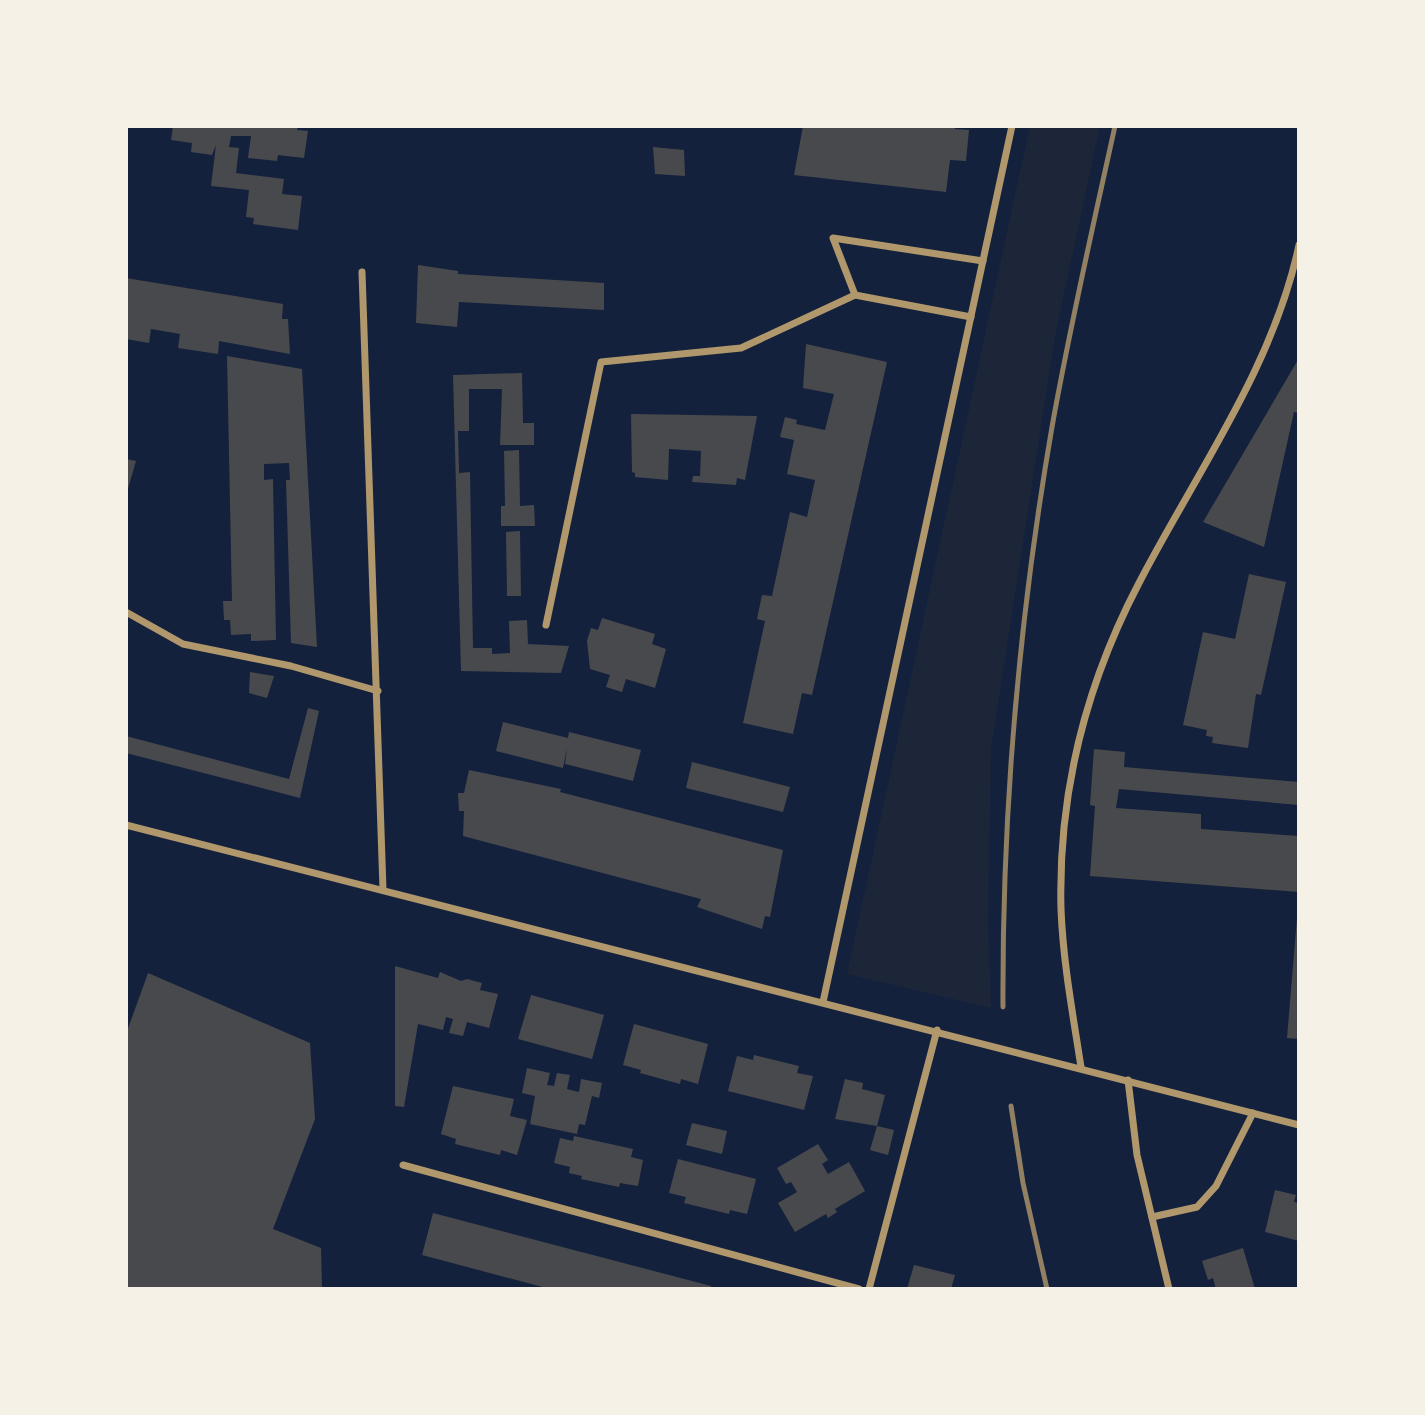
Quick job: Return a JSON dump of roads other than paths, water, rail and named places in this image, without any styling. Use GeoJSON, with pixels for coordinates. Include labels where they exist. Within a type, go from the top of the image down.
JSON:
{"type":"FeatureCollection","features":[{"type":"Feature","properties":{"kind":"street"},"geometry":{"type":"LineString","coordinates":[[823,1002],[1012,126]]}},
{"type":"Feature","properties":{"kind":"street"},"geometry":{"type":"LineString","coordinates":[[855,295],[833,238],[983,261]]}},
{"type":"Feature","properties":{"kind":"street"},"geometry":{"type":"LineString","coordinates":[[1081,1067],[1061,910],[1064,831],[1082,719],[1102,658],[1138,584],[1255,371],[1291,282],[1299,244]]}},
{"type":"Feature","properties":{"kind":"street"},"geometry":{"type":"LineString","coordinates":[[362,272],[383,889]]}},
{"type":"Feature","properties":{"kind":"street"},"geometry":{"type":"LineString","coordinates":[[546,625],[601,362],[741,348],[855,295],[971,317]]}},
{"type":"Feature","properties":{"kind":"street"},"geometry":{"type":"LineString","coordinates":[[126,612],[183,644],[291,666],[378,691]]}},
{"type":"Feature","properties":{"kind":"street"},"geometry":{"type":"LineString","coordinates":[[126,825],[937,1030],[1299,1125]]}},
{"type":"Feature","properties":{"kind":"street"},"geometry":{"type":"LineString","coordinates":[[869,1289],[937,1030]]}},
{"type":"Feature","properties":{"kind":"street"},"geometry":{"type":"LineString","coordinates":[[1128,1080],[1138,1155],[1169,1289]]}},
{"type":"Feature","properties":{"kind":"street"},"geometry":{"type":"LineString","coordinates":[[1152,1217],[1197,1207],[1216,1186],[1253,1113]]}},
{"type":"Feature","properties":{"kind":"street"},"geometry":{"type":"LineString","coordinates":[[403,1165],[859,1289]]}},
{"type":"Feature","properties":{"kind":"railway"},"geometry":{"type":"LineString","coordinates":[[1003,1007],[1009,788],[1030,571],[1059,389],[1115,126]]}},
{"type":"Feature","properties":{"kind":"railway"},"geometry":{"type":"LineString","coordinates":[[1011,1106],[1023,1183],[1047,1289]]}}]}
